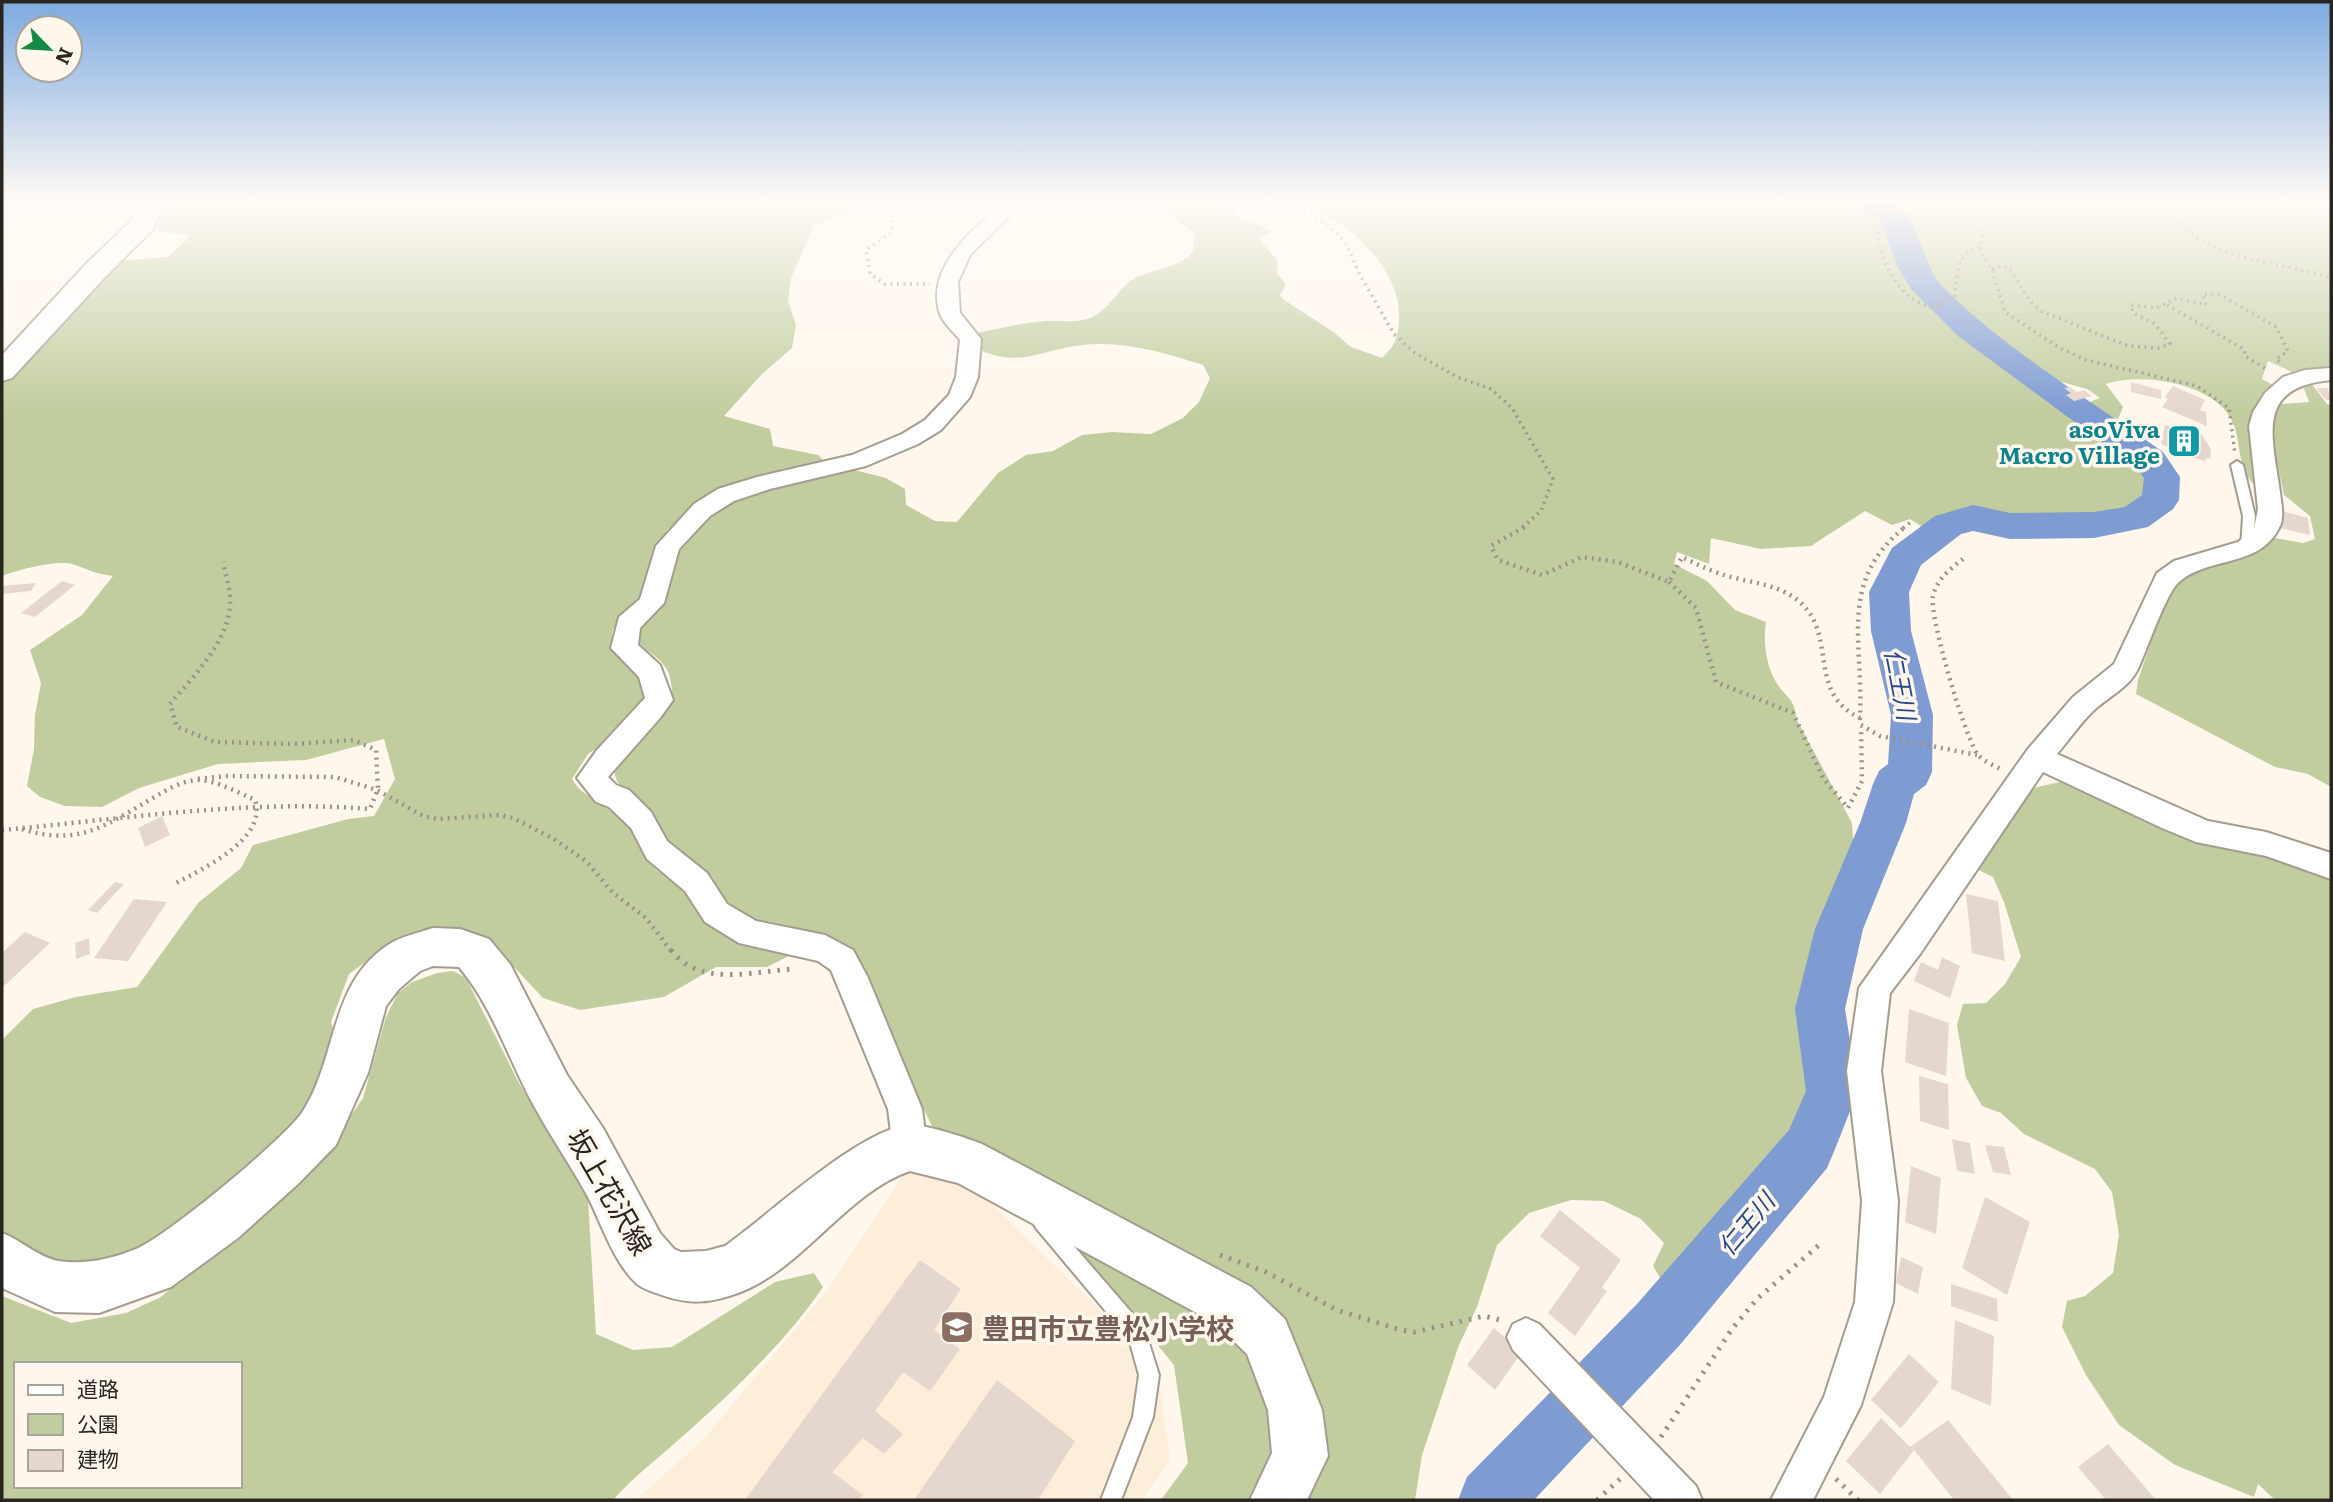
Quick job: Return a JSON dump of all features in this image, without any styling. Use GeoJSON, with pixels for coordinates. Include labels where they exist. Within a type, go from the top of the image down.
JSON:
{"type":"FeatureCollection","features":[{"type":"Feature","properties":{"kind":"main road"},"geometry":{"type":"LineString","coordinates":[[2,372],[95,271]]}},
{"type":"Feature","properties":{"kind":"main road","name":"坂上花沢線"},"geometry":{"type":"LineString","coordinates":[[2,1258],[12,1266],[55,1286],[99,1287],[153,1269],[220,1220],[282,1166],[319,1129],[345,1073],[366,997],[384,975],[405,957],[433,947],[460,948],[474,953],[485,962],[551,1091],[586,1145],[642,1251],[657,1268],[681,1277],[706,1276],[737,1268],[775,1241],[858,1173],[891,1154],[910,1148]]}},
{"type":"Feature","properties":{"kind":"main road"},"geometry":{"type":"LineString","coordinates":[[910,1148],[965,1161],[1009,1183],[1233,1305],[1267,1336],[1295,1410],[1300,1456],[1278,1500]]}},
{"type":"Feature","properties":{"kind":"street"},"geometry":{"type":"LineString","coordinates":[[910,1148],[905,1109],[852,978],[842,960],[825,949],[750,933],[716,913],[696,882],[657,850],[642,820],[619,798],[606,794],[591,778],[606,756],[640,725],[659,700],[651,673],[624,648],[628,625],[651,603],[667,546],[684,526],[702,510],[726,495],[765,482],[858,461],[910,439],[933,425],[959,397],[967,377],[971,340],[950,314],[948,282],[953,271]]}},
{"type":"Feature","properties":{"kind":"street"},"geometry":{"type":"LineString","coordinates":[[1791,1500],[1841,1405],[1874,1302],[1880,1201],[1864,1071],[1875,988],[1909,944],[2030,769],[2084,704],[2124,670],[2166,579],[2183,567],[2247,548],[2263,536],[2269,525],[2270,509],[2260,426],[2262,414],[2282,387],[2296,379],[2331,374]]}},
{"type":"Feature","properties":{"kind":"street"},"geometry":{"type":"LineString","coordinates":[[2030,769],[2206,833],[2266,844],[2331,866]]}},
{"type":"Feature","properties":{"kind":"street"},"geometry":{"type":"LineString","coordinates":[[1526,1337],[1682,1500]]}},
{"type":"Feature","properties":{"kind":"lane"},"geometry":{"type":"LineString","coordinates":[[2237,465],[2249,512],[2251,532],[2247,548]]}},
{"type":"Feature","properties":{"kind":"lane"},"geometry":{"type":"LineString","coordinates":[[1009,1183],[1137,1334],[1149,1375],[1143,1417],[1111,1500]]}},
{"type":"Feature","properties":{"kind":"path"},"geometry":{"type":"LineString","coordinates":[[868,271],[870,276],[883,285],[948,282]]}},
{"type":"Feature","properties":{"kind":"path"},"geometry":{"type":"LineString","coordinates":[[1358,271],[1394,334],[1415,353],[1457,377],[1491,389],[1512,408],[1553,479],[1541,512],[1518,532],[1491,546],[1498,560],[1542,575],[1582,557],[1618,562],[1669,582],[1696,608],[1716,682],[1793,713],[1823,778],[1847,808],[1862,781],[1860,719],[1863,691],[1858,589],[1874,555],[1894,533],[1911,522]]}},
{"type":"Feature","properties":{"kind":"path"},"geometry":{"type":"LineString","coordinates":[[1891,271],[1913,303],[1929,309],[1940,308],[1935,301],[1955,297],[1959,271]]}},
{"type":"Feature","properties":{"kind":"path"},"geometry":{"type":"LineString","coordinates":[[1993,271],[2005,312],[2058,347],[2086,360],[2197,386],[2229,408],[2237,465]]}},
{"type":"Feature","properties":{"kind":"path"},"geometry":{"type":"LineString","coordinates":[[2011,271],[2033,305],[2043,313],[2101,337],[2150,349],[2163,348],[2170,344],[2160,327],[2130,309],[2131,305],[2156,308],[2167,304],[2244,349],[2245,356],[2266,369]]}},
{"type":"Feature","properties":{"kind":"path"},"geometry":{"type":"LineString","coordinates":[[2296,271],[2331,278]]}},
{"type":"Feature","properties":{"kind":"path"},"geometry":{"type":"LineString","coordinates":[[2167,304],[2177,298],[2206,305],[2203,294],[2221,295],[2276,327],[2288,351],[2276,359],[2280,363],[2293,366],[2304,378]]}},
{"type":"Feature","properties":{"kind":"path"},"geometry":{"type":"LineString","coordinates":[[1669,582],[1682,557],[1726,576],[1763,582],[1800,602],[1812,614],[1818,628],[1827,678],[1834,694],[1842,708],[1860,719]]}},
{"type":"Feature","properties":{"kind":"path"},"geometry":{"type":"LineString","coordinates":[[1963,559],[1943,575],[1933,594],[1931,608],[1951,682],[1977,755]]}},
{"type":"Feature","properties":{"kind":"path"},"geometry":{"type":"LineString","coordinates":[[2,830],[257,808],[319,805],[370,809],[375,804],[379,771],[376,750],[354,740],[293,744],[215,742],[177,727],[170,704],[206,658],[226,626],[231,597],[223,562]]}},
{"type":"Feature","properties":{"kind":"path"},"geometry":{"type":"LineString","coordinates":[[1861,727],[1880,736],[1977,755],[2030,769]]}},
{"type":"Feature","properties":{"kind":"path"},"geometry":{"type":"LineString","coordinates":[[21,829],[37,836],[65,840],[83,836],[120,819],[177,785],[198,779],[225,776],[335,777],[377,790],[423,816],[437,819],[500,815],[513,818],[554,839],[586,861],[613,893],[646,918],[678,960],[692,970],[715,975],[797,969]]}},
{"type":"Feature","properties":{"kind":"path"},"geometry":{"type":"LineString","coordinates":[[176,883],[243,841],[251,830],[257,808],[255,800],[198,779]]}},
{"type":"Feature","properties":{"kind":"path"},"geometry":{"type":"LineString","coordinates":[[1597,1500],[1639,1455],[1757,1299],[1819,1245]]}},
{"type":"Feature","properties":{"kind":"path"},"geometry":{"type":"LineString","coordinates":[[1213,1252],[1266,1272],[1337,1310],[1401,1330],[1415,1332],[1484,1315],[1498,1318],[1526,1337]]}},
{"type":"Feature","properties":{"kind":"shaded area","name":"豊田市立豊松小学校"},"geometry":{"type":"Polygon","coordinates":[[[906,1171],[965,1178],[1157,1366],[1170,1460],[1142,1500],[636,1500],[704,1439],[829,1288],[906,1171]]]}},
{"type":"Feature","properties":{"kind":"green space"},"geometry":{"type":"Polygon","coordinates":[[[106,271],[794,271],[788,301],[796,325],[792,348],[761,375],[724,416],[770,429],[773,446],[818,455],[827,464],[696,507],[667,530],[643,600],[613,629],[610,647],[655,686],[625,730],[588,754],[572,779],[579,789],[640,832],[656,870],[799,951],[767,967],[716,967],[664,997],[580,1010],[543,998],[515,968],[477,942],[436,938],[375,955],[349,974],[331,1022],[337,1040],[300,1132],[124,1266],[41,1261],[2,1236],[2,1040],[33,1009],[76,997],[137,987],[198,903],[241,868],[253,845],[348,819],[374,816],[395,779],[384,739],[306,760],[218,764],[139,788],[102,807],[65,806],[40,797],[27,786],[41,683],[30,650],[82,615],[113,576],[72,564],[57,563],[2,576],[2,379],[64,321],[106,271]]]}},
{"type":"Feature","properties":{"kind":"green space"},"geometry":{"type":"Polygon","coordinates":[[[1277,271],[1286,284],[1280,295],[1284,300],[1332,331],[1351,347],[1382,358],[1393,345],[1399,326],[1395,292],[1385,271],[2331,271],[2331,369],[2299,375],[2268,361],[2262,379],[2273,385],[2264,396],[2260,490],[2242,464],[2237,435],[2230,417],[2220,405],[2207,396],[2191,388],[2155,380],[2137,379],[2106,384],[2123,407],[2118,419],[2082,405],[2100,398],[2087,389],[2051,379],[2049,403],[2132,451],[2153,473],[2151,486],[2144,497],[2124,515],[2102,520],[2052,522],[2011,521],[1980,515],[1963,515],[1948,520],[1930,532],[1910,519],[1892,525],[1865,511],[1811,546],[1761,549],[1711,538],[1709,564],[1677,552],[1674,564],[1707,581],[1735,610],[1766,622],[1766,653],[1773,676],[1791,702],[1797,720],[1852,823],[1855,870],[1829,929],[1806,1016],[1814,1081],[1792,1138],[1692,1263],[1662,1281],[1653,1266],[1664,1243],[1641,1219],[1604,1201],[1571,1200],[1529,1213],[1497,1245],[1477,1307],[1459,1345],[1422,1455],[1415,1500],[1299,1500],[1317,1467],[1296,1350],[982,1152],[932,1126],[908,1077],[864,967],[843,950],[782,933],[722,907],[712,877],[672,855],[644,806],[620,785],[615,775],[616,766],[622,756],[662,716],[669,705],[672,694],[668,671],[633,634],[684,533],[734,497],[847,468],[886,478],[905,489],[906,505],[935,521],[957,522],[998,473],[1026,455],[1053,451],[1082,435],[1112,432],[1151,434],[1183,418],[1199,402],[1210,378],[1203,365],[1164,353],[1123,345],[1078,346],[1017,358],[985,352],[966,343],[965,335],[1035,322],[1074,321],[1092,317],[1104,309],[1135,278],[1150,272],[1277,271]]]}},
{"type":"Feature","properties":{"kind":"green space"},"geometry":{"type":"Polygon","coordinates":[[[2311,383],[2327,404],[2331,405],[2331,787],[2308,774],[2275,767],[2136,694],[2138,680],[2170,587],[2183,573],[2213,568],[2243,556],[2275,538],[2303,543],[2315,539],[2310,516],[2284,495],[2268,422],[2281,404],[2309,402],[2303,386],[2311,383]]]}},
{"type":"Feature","properties":{"kind":"green space"},"geometry":{"type":"Polygon","coordinates":[[[2069,780],[2331,872],[2331,1500],[2275,1500],[2258,1484],[2254,1497],[2175,1465],[2119,1425],[2086,1375],[2062,1327],[2067,1301],[2085,1296],[2113,1273],[2119,1235],[2112,1192],[2095,1169],[2024,1134],[2001,1113],[1982,1106],[1966,1078],[1957,1025],[1963,1004],[1986,1003],[2005,984],[2021,957],[2004,902],[1993,877],[1956,859],[1990,811],[2033,788],[2069,780]]]}},
{"type":"Feature","properties":{"kind":"green space"},"geometry":{"type":"Polygon","coordinates":[[[453,971],[466,978],[519,1083],[588,1199],[596,1334],[633,1350],[672,1347],[775,1282],[814,1273],[823,1287],[809,1307],[739,1384],[613,1500],[2,1500],[2,1296],[71,1323],[126,1313],[161,1297],[304,1174],[336,1137],[363,1098],[386,1017],[398,993],[412,982],[437,973],[453,971]]]}},
{"type":"Feature","properties":{"kind":"green space"},"geometry":{"type":"Polygon","coordinates":[[[1056,1221],[1202,1304],[1253,1357],[1274,1432],[1258,1500],[1161,1500],[1188,1463],[1174,1365],[1056,1221]]]}},
{"type":"Feature","properties":{"kind":"building","name":"asoViva Macro Village"},"geometry":{"type":"Polygon","coordinates":[[[2131,382],[2161,390],[2161,399],[2131,392],[2131,382]]]}},
{"type":"Feature","properties":{"kind":"building","name":"asoViva Macro Village"},"geometry":{"type":"Polygon","coordinates":[[[2173,386],[2205,400],[2200,410],[2206,412],[2207,426],[2162,407],[2173,386]]]}},
{"type":"Feature","properties":{"kind":"building"},"geometry":{"type":"Polygon","coordinates":[[[2070,387],[2077,392],[2084,390],[2092,396],[2074,401],[2066,395],[2071,393],[2064,388],[2070,387]]]}},
{"type":"Feature","properties":{"kind":"building"},"geometry":{"type":"Polygon","coordinates":[[[2316,388],[2328,388],[2331,400],[2326,400],[2316,388]]]}},
{"type":"Feature","properties":{"kind":"building","name":"asoViva Macro Village"},"geometry":{"type":"Polygon","coordinates":[[[2165,425],[2201,434],[2211,449],[2210,459],[2206,458],[2206,461],[2194,458],[2161,444],[2165,425]]]}},
{"type":"Feature","properties":{"kind":"building"},"geometry":{"type":"Polygon","coordinates":[[[2279,510],[2308,518],[2310,535],[2280,528],[2279,510]]]}},
{"type":"Feature","properties":{"kind":"building"},"geometry":{"type":"Polygon","coordinates":[[[62,581],[75,585],[35,617],[21,613],[62,581]]]}},
{"type":"Feature","properties":{"kind":"building"},"geometry":{"type":"Polygon","coordinates":[[[36,583],[31,591],[2,594],[2,586],[36,583]]]}},
{"type":"Feature","properties":{"kind":"building"},"geometry":{"type":"Polygon","coordinates":[[[162,816],[170,835],[145,847],[138,828],[162,816]]]}},
{"type":"Feature","properties":{"kind":"building"},"geometry":{"type":"Polygon","coordinates":[[[115,882],[124,884],[97,913],[88,910],[115,882]]]}},
{"type":"Feature","properties":{"kind":"building"},"geometry":{"type":"Polygon","coordinates":[[[1966,894],[1998,901],[2005,961],[1972,953],[1966,894]]]}},
{"type":"Feature","properties":{"kind":"building"},"geometry":{"type":"Polygon","coordinates":[[[134,899],[167,902],[128,961],[94,958],[134,899]]]}},
{"type":"Feature","properties":{"kind":"building"},"geometry":{"type":"Polygon","coordinates":[[[25,932],[50,943],[2,988],[2,953],[25,932]]]}},
{"type":"Feature","properties":{"kind":"building"},"geometry":{"type":"Polygon","coordinates":[[[89,938],[90,954],[76,959],[75,943],[89,938]]]}},
{"type":"Feature","properties":{"kind":"building"},"geometry":{"type":"Polygon","coordinates":[[[1942,957],[1960,966],[1950,998],[1914,981],[1921,962],[1938,970],[1942,957]]]}},
{"type":"Feature","properties":{"kind":"building"},"geometry":{"type":"Polygon","coordinates":[[[1909,1009],[1949,1023],[1946,1076],[1905,1062],[1909,1009]]]}},
{"type":"Feature","properties":{"kind":"building"},"geometry":{"type":"Polygon","coordinates":[[[1919,1076],[1948,1084],[1949,1130],[1920,1121],[1919,1076]]]}},
{"type":"Feature","properties":{"kind":"building"},"geometry":{"type":"Polygon","coordinates":[[[1952,1139],[1970,1143],[1975,1174],[1957,1171],[1952,1139]]]}},
{"type":"Feature","properties":{"kind":"building"},"geometry":{"type":"Polygon","coordinates":[[[1985,1145],[2004,1147],[2011,1175],[1993,1172],[1985,1145]]]}},
{"type":"Feature","properties":{"kind":"building"},"geometry":{"type":"Polygon","coordinates":[[[1911,1166],[1941,1178],[1936,1234],[1905,1222],[1911,1166]]]}},
{"type":"Feature","properties":{"kind":"building"},"geometry":{"type":"Polygon","coordinates":[[[1985,1197],[2030,1222],[2007,1295],[1962,1268],[1985,1197]]]}},
{"type":"Feature","properties":{"kind":"building"},"geometry":{"type":"Polygon","coordinates":[[[1560,1210],[1621,1260],[1602,1287],[1607,1291],[1575,1336],[1548,1313],[1580,1268],[1540,1236],[1560,1210]]]}},
{"type":"Feature","properties":{"kind":"building"},"geometry":{"type":"Polygon","coordinates":[[[1901,1257],[1923,1267],[1918,1294],[1896,1283],[1901,1257]]]}},
{"type":"Feature","properties":{"kind":"building"},"geometry":{"type":"Polygon","coordinates":[[[920,1260],[961,1289],[934,1330],[960,1349],[930,1391],[903,1372],[875,1411],[903,1434],[884,1454],[863,1438],[832,1472],[863,1495],[859,1500],[745,1500],[920,1260]]]}},
{"type":"Feature","properties":{"kind":"building"},"geometry":{"type":"Polygon","coordinates":[[[1951,1284],[1997,1299],[1998,1322],[1951,1306],[1951,1284]]]}},
{"type":"Feature","properties":{"kind":"building"},"geometry":{"type":"Polygon","coordinates":[[[1955,1320],[1994,1336],[1991,1406],[1951,1389],[1955,1320]]]}},
{"type":"Feature","properties":{"kind":"building"},"geometry":{"type":"Polygon","coordinates":[[[1494,1328],[1522,1352],[1495,1390],[1467,1365],[1494,1328]]]}},
{"type":"Feature","properties":{"kind":"building"},"geometry":{"type":"Polygon","coordinates":[[[1909,1354],[1939,1382],[1901,1428],[1871,1400],[1909,1354]]]}},
{"type":"Feature","properties":{"kind":"building"},"geometry":{"type":"Polygon","coordinates":[[[997,1380],[1075,1441],[1038,1500],[914,1500],[997,1380]]]}},
{"type":"Feature","properties":{"kind":"building"},"geometry":{"type":"Polygon","coordinates":[[[1881,1418],[1910,1447],[1948,1420],[2013,1500],[1954,1500],[1914,1450],[1880,1494],[1846,1461],[1881,1418]]]}},
{"type":"Feature","properties":{"kind":"building"},"geometry":{"type":"Polygon","coordinates":[[[2108,1444],[2156,1500],[2106,1500],[2078,1467],[2108,1444]]]}},
{"type":"Feature","properties":{"kind":"waterway","name":"仁王川"},"geometry":{"type":"LineString","coordinates":[[1490,1500],[1658,1325],[1808,1149],[1832,1091],[1820,1009],[1839,929],[1883,823],[1895,784],[1910,772],[1912,715],[1891,631],[1889,592],[1906,557],[1948,525],[1973,518],[2010,526],[2094,525],[2135,518],[2160,500],[2162,477],[2150,460],[1969,329],[1928,290],[1915,271]]}},
{"type":"Feature","properties":{"kind":"place","name":"asoViva Macro Village"},"geometry":{"type":"Point","coordinates":[2184,441]}},
{"type":"Feature","properties":{"kind":"place","name":"豊田市立豊松小学校"},"geometry":{"type":"Point","coordinates":[957,1327]}}]}
